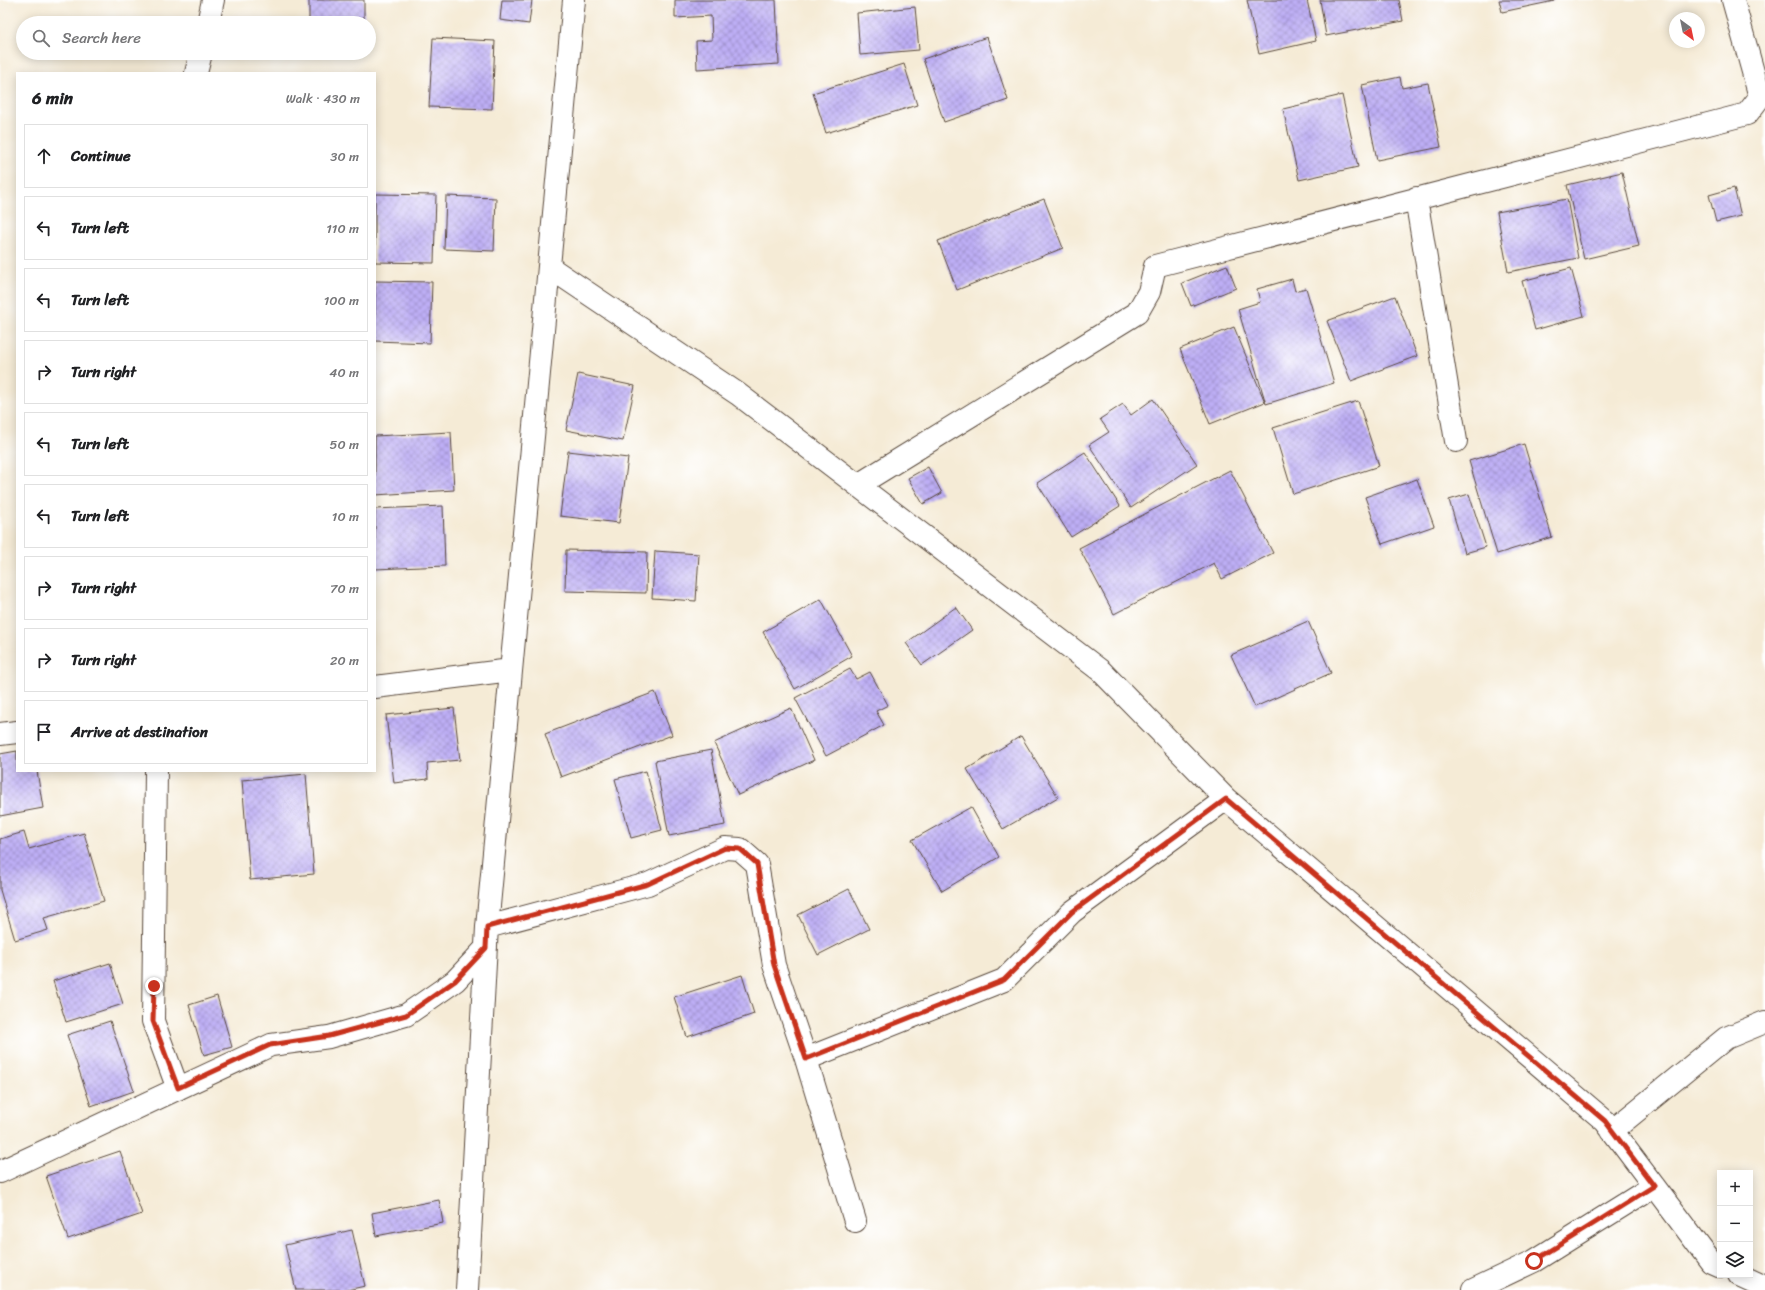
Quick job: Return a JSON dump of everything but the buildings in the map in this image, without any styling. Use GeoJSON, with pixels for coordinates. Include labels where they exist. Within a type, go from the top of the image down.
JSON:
{"type":"FeatureCollection","features":[{"type":"Feature","properties":{"kind":"street"},"geometry":{"type":"LineString","coordinates":[[210,16],[213,0]]}},
{"type":"Feature","properties":{"kind":"street"},"geometry":{"type":"LineString","coordinates":[[467,1290],[486,937],[574,0]]}},
{"type":"Feature","properties":{"kind":"street"},"geometry":{"type":"LineString","coordinates":[[858,485],[1137,313],[1149,292],[1155,266],[1747,114],[1762,96],[1733,0]]}},
{"type":"Feature","properties":{"kind":"street"},"geometry":{"type":"LineString","coordinates":[[196,72],[199,60]]}},
{"type":"Feature","properties":{"kind":"street"},"geometry":{"type":"LineString","coordinates":[[1416,198],[1456,441]]}},
{"type":"Feature","properties":{"kind":"street"},"geometry":{"type":"LineString","coordinates":[[549,268],[738,394],[1101,672],[1226,799],[1605,1121],[1711,1262],[1717,1265]]}},
{"type":"Feature","properties":{"kind":"street"},"geometry":{"type":"LineString","coordinates":[[376,687],[511,670]]}},
{"type":"Feature","properties":{"kind":"street"},"geometry":{"type":"LineString","coordinates":[[0,734],[16,732]]}},
{"type":"Feature","properties":{"kind":"street"},"geometry":{"type":"LineString","coordinates":[[156,772],[153,1021],[178,1088]]}},
{"type":"Feature","properties":{"kind":"street"},"geometry":{"type":"LineString","coordinates":[[806,1059],[1004,980],[1072,912],[1226,799]]}},
{"type":"Feature","properties":{"kind":"street"},"geometry":{"type":"LineString","coordinates":[[0,1172],[270,1045],[329,1036],[406,1015],[455,981],[486,937],[648,884],[725,848],[740,849],[757,864],[774,965],[806,1059],[855,1221]]}},
{"type":"Feature","properties":{"kind":"street"},"geometry":{"type":"LineString","coordinates":[[1612,1131],[1726,1038],[1765,1022]]}},
{"type":"Feature","properties":{"kind":"street"},"geometry":{"type":"LineString","coordinates":[[1473,1290],[1534,1261],[1654,1186]]}},
{"type":"Feature","properties":{"kind":"street"},"geometry":{"type":"LineString","coordinates":[[1746,1278],[1765,1287]]}},
{"type":"Feature","properties":{"kind":"route"},"geometry":{"type":"LineString","coordinates":[[154,986],[153,1021],[178,1088],[270,1045],[329,1036],[406,1015],[455,981],[486,948],[487,927],[648,884],[725,848],[740,849],[757,864],[774,965],[806,1059],[1004,980],[1072,912],[1226,799],[1605,1121],[1654,1186],[1534,1261]]}}]}
